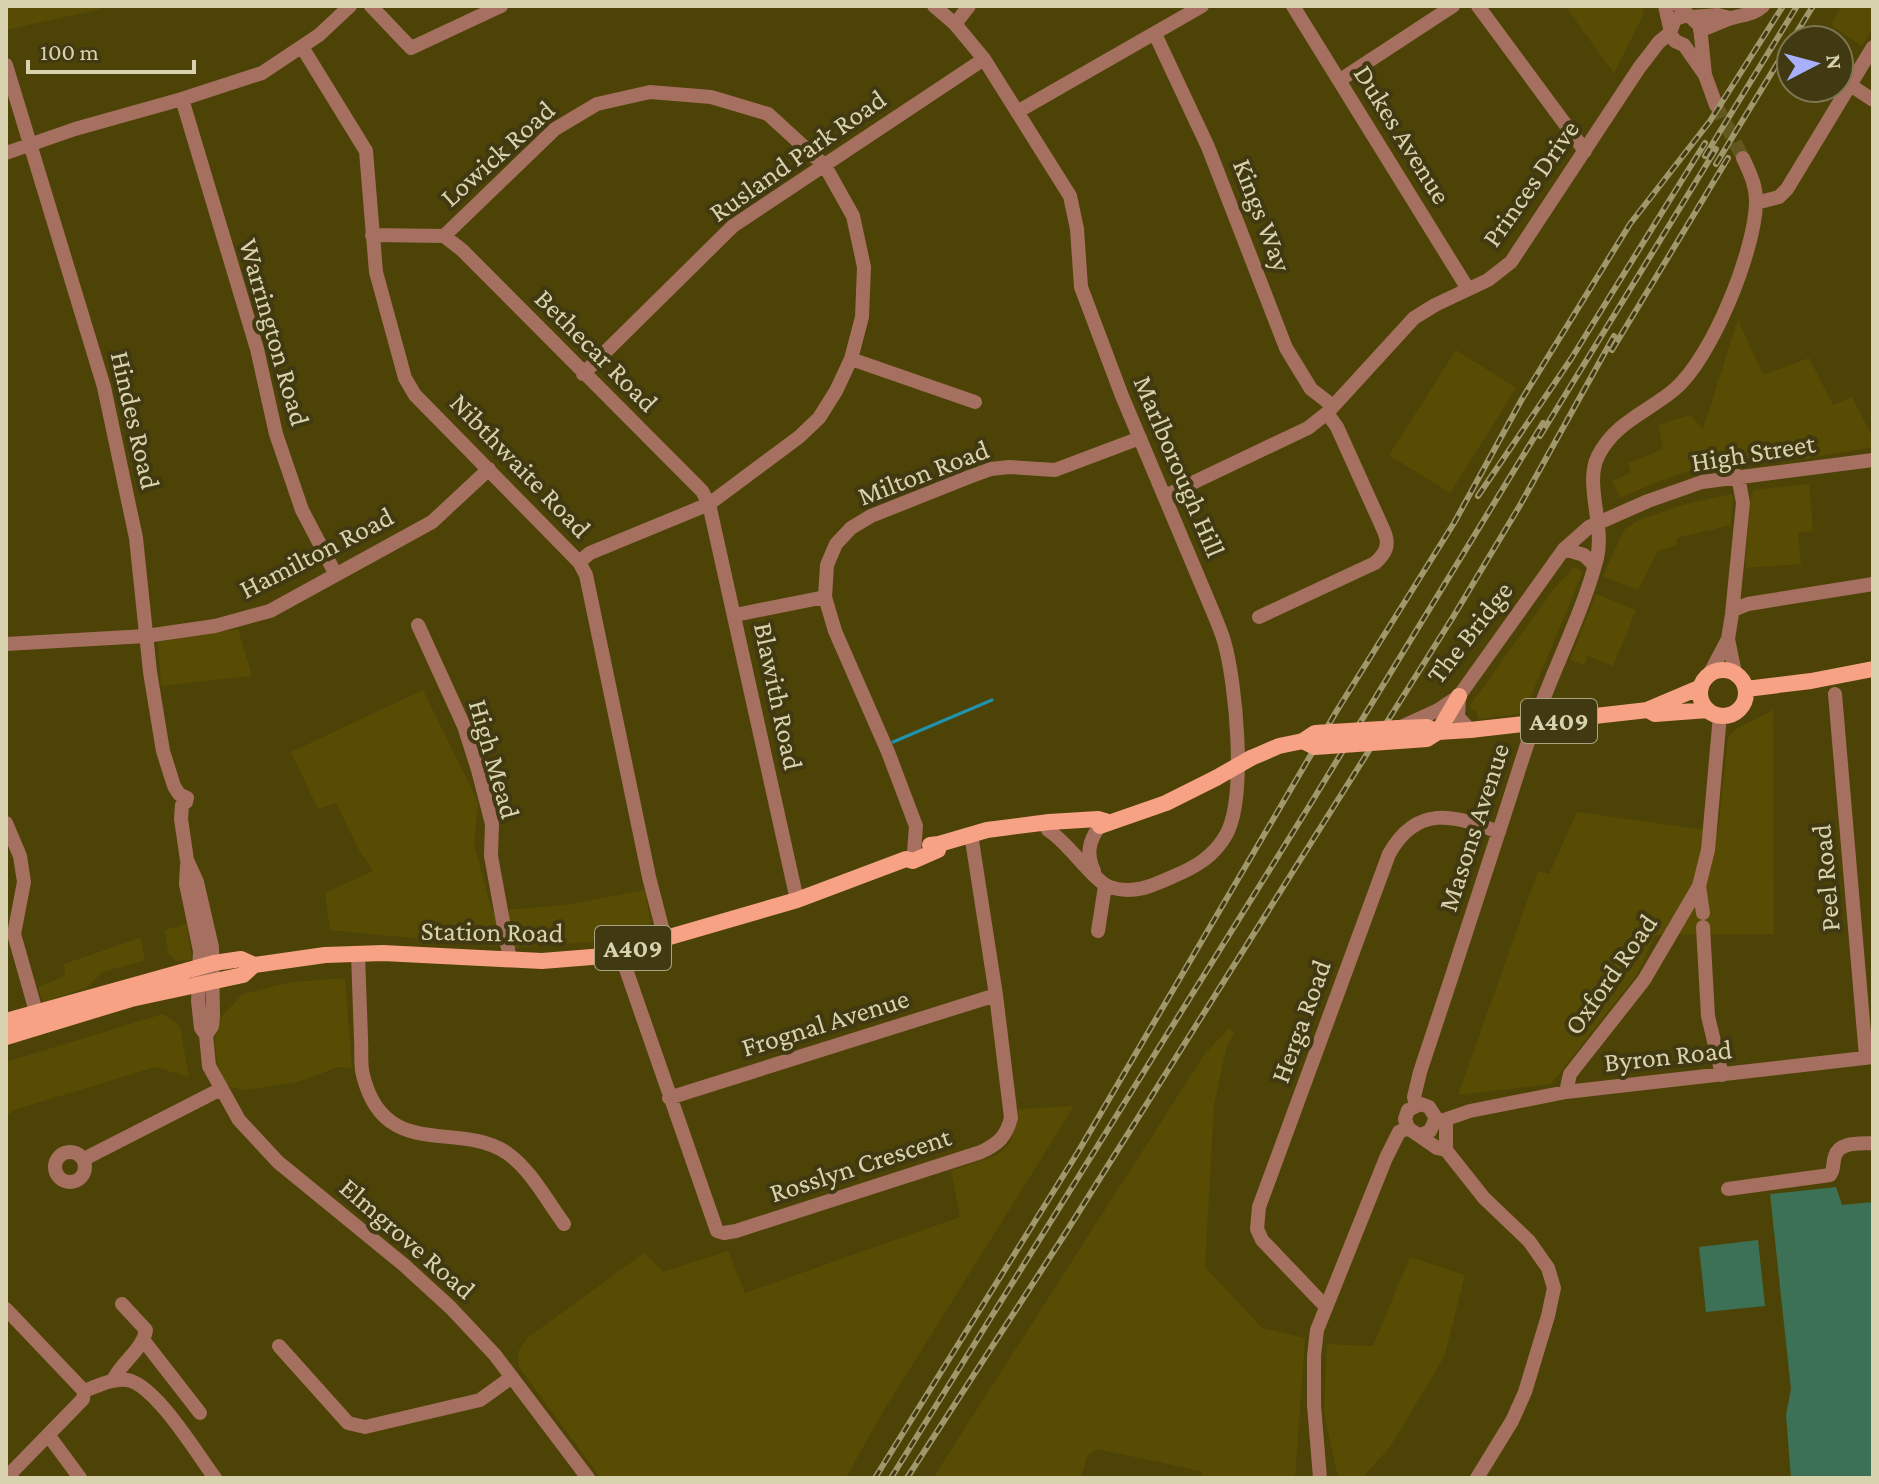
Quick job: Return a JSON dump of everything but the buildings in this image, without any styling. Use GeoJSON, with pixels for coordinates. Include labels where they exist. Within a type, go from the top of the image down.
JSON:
{"type":"FeatureCollection","features":[{"type":"Feature","properties":{"kind":"main road"},"geometry":{"type":"LineString","coordinates":[[1723,669],[1735,673],[1746,689],[1739,709],[1733,713],[1714,712],[1701,700],[1706,680],[1723,669]]}},
{"type":"Feature","properties":{"kind":"main road"},"geometry":{"type":"LineString","coordinates":[[1746,689],[1873,669]]}},
{"type":"Feature","properties":{"kind":"main road","name":"A409"},"geometry":{"type":"LineString","coordinates":[[1398,728],[1427,727],[1438,732],[1648,710],[1655,714],[1706,680]]}},
{"type":"Feature","properties":{"kind":"main road"},"geometry":{"type":"LineString","coordinates":[[1438,732],[1454,703]]}},
{"type":"Feature","properties":{"kind":"main road","name":"A409"},"geometry":{"type":"LineString","coordinates":[[1665,707],[1714,712]]}},
{"type":"Feature","properties":{"kind":"main road","name":"The Bridge"},"geometry":{"type":"LineString","coordinates":[[1303,741],[1315,733],[1398,728]]}},
{"type":"Feature","properties":{"kind":"main road","name":"A409"},"geometry":{"type":"LineString","coordinates":[[1104,824],[1166,803],[1279,746],[1303,741],[1315,747],[1427,739],[1438,732]]}},
{"type":"Feature","properties":{"kind":"main road","name":"Station Road"},"geometry":{"type":"LineString","coordinates":[[6,1037],[38,1020],[207,974],[241,959],[254,965],[316,956],[383,953],[510,960],[587,959],[797,900],[910,856],[913,861],[938,850],[936,844],[971,834],[1049,822],[1098,819],[1104,824]]}},
{"type":"Feature","properties":{"kind":"main road","name":"Station Road"},"geometry":{"type":"LineString","coordinates":[[1029,826],[1048,830],[1104,824]]}},
{"type":"Feature","properties":{"kind":"main road","name":"Station Road"},"geometry":{"type":"LineString","coordinates":[[6,1021],[38,1020]]}},
{"type":"Feature","properties":{"kind":"street"},"geometry":{"type":"LineString","coordinates":[[6,153],[262,73],[302,47],[350,6]]}},
{"type":"Feature","properties":{"kind":"street"},"geometry":{"type":"LineString","coordinates":[[371,6],[411,48],[501,6]]}},
{"type":"Feature","properties":{"kind":"street","name":"Marlborough Hill"},"geometry":{"type":"LineString","coordinates":[[934,6],[955,24],[984,59],[1070,196],[1077,229],[1081,287],[1224,641],[1231,675],[1237,737],[1235,812],[1228,833],[1216,851],[1187,871],[1140,890],[1126,892],[1100,880]]}},
{"type":"Feature","properties":{"kind":"street"},"geometry":{"type":"LineString","coordinates":[[955,24],[969,6]]}},
{"type":"Feature","properties":{"kind":"street"},"geometry":{"type":"LineString","coordinates":[[1017,112],[1202,6]]}},
{"type":"Feature","properties":{"kind":"street","name":"Dukes Avenue"},"geometry":{"type":"LineString","coordinates":[[1293,6],[1468,289]]}},
{"type":"Feature","properties":{"kind":"street"},"geometry":{"type":"LineString","coordinates":[[1340,80],[1453,6]]}},
{"type":"Feature","properties":{"kind":"street"},"geometry":{"type":"LineString","coordinates":[[1478,6],[1585,151]]}},
{"type":"Feature","properties":{"kind":"street"},"geometry":{"type":"LineString","coordinates":[[1665,6],[1676,38],[1705,75],[1716,105]]}},
{"type":"Feature","properties":{"kind":"street"},"geometry":{"type":"LineString","coordinates":[[1700,31],[1730,18],[1752,14],[1763,6]]}},
{"type":"Feature","properties":{"kind":"street"},"geometry":{"type":"LineString","coordinates":[[1676,38],[1675,19],[1686,13],[1730,18]]}},
{"type":"Feature","properties":{"kind":"street"},"geometry":{"type":"LineString","coordinates":[[1686,13],[1698,22],[1705,56],[1705,75]]}},
{"type":"Feature","properties":{"kind":"street"},"geometry":{"type":"LineString","coordinates":[[1676,38],[1697,40],[1700,31]]}},
{"type":"Feature","properties":{"kind":"street","name":"Kings Way"},"geometry":{"type":"LineString","coordinates":[[1155,34],[1208,147],[1286,348],[1311,389],[1330,410],[1387,544],[1386,551],[1375,563],[1259,617]]}},
{"type":"Feature","properties":{"kind":"street","name":"Princes Drive"},"geometry":{"type":"LineString","coordinates":[[1165,496],[1308,428],[1330,410],[1414,318],[1488,280],[1511,262],[1639,68],[1659,42],[1676,38]]}},
{"type":"Feature","properties":{"kind":"street","name":"Nibthwaite Road"},"geometry":{"type":"LineString","coordinates":[[302,47],[366,151],[376,272],[405,378],[415,395],[579,562],[586,575],[649,877],[665,939]]}},
{"type":"Feature","properties":{"kind":"street"},"geometry":{"type":"LineString","coordinates":[[1855,77],[1873,47]]}},
{"type":"Feature","properties":{"kind":"street","name":"Rusland Park Road"},"geometry":{"type":"LineString","coordinates":[[583,374],[733,226],[984,59]]}},
{"type":"Feature","properties":{"kind":"street","name":"Hindes Road"},"geometry":{"type":"LineString","coordinates":[[6,65],[104,387],[136,538],[146,636],[163,751],[180,800],[187,860],[197,882],[211,940],[207,974]]}},
{"type":"Feature","properties":{"kind":"street"},"geometry":{"type":"LineString","coordinates":[[1855,88],[1873,100]]}},
{"type":"Feature","properties":{"kind":"street","name":"Lowick Road"},"geometry":{"type":"LineString","coordinates":[[372,235],[444,236],[555,129],[597,104],[650,92],[711,97],[768,114],[825,166],[853,216],[864,267],[862,317],[851,359],[836,391],[819,418],[709,504],[590,553],[579,562]]}},
{"type":"Feature","properties":{"kind":"street","name":"Warrington Road"},"geometry":{"type":"LineString","coordinates":[[182,99],[257,349],[276,434],[302,510],[335,573]]}},
{"type":"Feature","properties":{"kind":"street"},"geometry":{"type":"LineString","coordinates":[[1743,158],[1752,177],[1756,203],[1779,197],[1787,189],[1838,104]]}},
{"type":"Feature","properties":{"kind":"street","name":"Masons Avenue"},"geometry":{"type":"LineString","coordinates":[[1416,1105],[1414,1097],[1420,1072],[1537,715],[1584,601],[1598,551],[1599,522],[1594,473],[1599,454],[1622,425],[1674,390],[1703,356],[1724,315],[1752,230],[1756,203]]}},
{"type":"Feature","properties":{"kind":"street","name":"Bethecar Road"},"geometry":{"type":"LineString","coordinates":[[444,236],[462,250],[702,491],[709,504]]}},
{"type":"Feature","properties":{"kind":"street"},"geometry":{"type":"LineString","coordinates":[[851,359],[975,402]]}},
{"type":"Feature","properties":{"kind":"street","name":"Milton Road"},"geometry":{"type":"LineString","coordinates":[[936,844],[916,826],[888,752],[835,631],[825,597],[827,565],[836,544],[851,528],[871,516],[991,469],[1055,470],[1140,438]]}},
{"type":"Feature","properties":{"kind":"street","name":"High Street"},"geometry":{"type":"LineString","coordinates":[[1599,522],[1702,482],[1873,460]]}},
{"type":"Feature","properties":{"kind":"street","name":"Hamilton Road"},"geometry":{"type":"LineString","coordinates":[[6,644],[146,636],[215,626],[270,611],[432,522],[489,469]]}},
{"type":"Feature","properties":{"kind":"street"},"geometry":{"type":"LineString","coordinates":[[1706,680],[1728,639],[1733,610],[1743,503],[1738,476]]}},
{"type":"Feature","properties":{"kind":"street","name":"Blawith Road"},"geometry":{"type":"LineString","coordinates":[[709,504],[797,900]]}},
{"type":"Feature","properties":{"kind":"street","name":"The Bridge"},"geometry":{"type":"LineString","coordinates":[[1398,728],[1454,703],[1564,549],[1599,522]]}},
{"type":"Feature","properties":{"kind":"street"},"geometry":{"type":"LineString","coordinates":[[1564,549],[1584,555],[1594,565]]}},
{"type":"Feature","properties":{"kind":"street"},"geometry":{"type":"LineString","coordinates":[[1733,610],[1748,604],[1873,584]]}},
{"type":"Feature","properties":{"kind":"street"},"geometry":{"type":"LineString","coordinates":[[735,615],[825,597]]}},
{"type":"Feature","properties":{"kind":"street","name":"High Mead"},"geometry":{"type":"LineString","coordinates":[[418,625],[464,726],[478,770],[492,824],[491,856],[510,960]]}},
{"type":"Feature","properties":{"kind":"street"},"geometry":{"type":"LineString","coordinates":[[1728,639],[1735,673]]}},
{"type":"Feature","properties":{"kind":"street","name":"Peel Road"},"geometry":{"type":"LineString","coordinates":[[1835,694],[1871,1059]]}},
{"type":"Feature","properties":{"kind":"street"},"geometry":{"type":"LineString","coordinates":[[1454,703],[1458,717],[1470,730]]}},
{"type":"Feature","properties":{"kind":"street"},"geometry":{"type":"LineString","coordinates":[[1714,712],[1708,850],[1699,886],[1708,1016],[1722,1075]]}},
{"type":"Feature","properties":{"kind":"street","name":"Herga Road"},"geometry":{"type":"LineString","coordinates":[[1326,1307],[1262,1240],[1257,1229],[1259,1207],[1396,841],[1407,829],[1439,816],[1463,819],[1499,832]]}},
{"type":"Feature","properties":{"kind":"street"},"geometry":{"type":"LineString","coordinates":[[6,823],[20,856],[24,882],[14,934],[38,1020]]}},
{"type":"Feature","properties":{"kind":"street"},"geometry":{"type":"LineString","coordinates":[[1098,931],[1100,880],[1089,854],[1092,837],[1104,824]]}},
{"type":"Feature","properties":{"kind":"street","name":"Milton Road"},"geometry":{"type":"LineString","coordinates":[[910,856],[916,826]]}},
{"type":"Feature","properties":{"kind":"street"},"geometry":{"type":"LineString","coordinates":[[1048,830],[1058,836],[1100,880]]}},
{"type":"Feature","properties":{"kind":"street","name":"Rosslyn Crescent"},"geometry":{"type":"LineString","coordinates":[[620,952],[717,1231],[736,1231],[981,1152],[999,1143],[1011,1118],[971,834]]}},
{"type":"Feature","properties":{"kind":"street","name":"Oxford Road"},"geometry":{"type":"LineString","coordinates":[[1566,1092],[1570,1074],[1644,980],[1699,886]]}},
{"type":"Feature","properties":{"kind":"street"},"geometry":{"type":"LineString","coordinates":[[358,954],[363,1075],[374,1103],[391,1123],[425,1136],[481,1142],[505,1152],[522,1166],[564,1224]]}},
{"type":"Feature","properties":{"kind":"street","name":"Elmgrove Road"},"geometry":{"type":"LineString","coordinates":[[207,974],[212,1026],[206,1035],[209,1066],[239,1120],[260,1144],[451,1308],[512,1377],[588,1478]]}},
{"type":"Feature","properties":{"kind":"street","name":"Frognal Avenue"},"geometry":{"type":"LineString","coordinates":[[669,1098],[996,995]]}},
{"type":"Feature","properties":{"kind":"street","name":"Byron Road"},"geometry":{"type":"LineString","coordinates":[[1438,1118],[1566,1092],[1871,1059]]}},
{"type":"Feature","properties":{"kind":"street"},"geometry":{"type":"LineString","coordinates":[[84,1159],[221,1089]]}},
{"type":"Feature","properties":{"kind":"street"},"geometry":{"type":"LineString","coordinates":[[1446,1150],[1434,1146],[1414,1131],[1406,1114],[1416,1105],[1425,1105],[1438,1118],[1446,1150],[1484,1198],[1529,1241],[1548,1268],[1554,1288],[1525,1392],[1512,1421],[1477,1478]]}},
{"type":"Feature","properties":{"kind":"street"},"geometry":{"type":"LineString","coordinates":[[1320,1478],[1314,1405],[1317,1330],[1399,1132],[1430,1131],[1438,1118]]}},
{"type":"Feature","properties":{"kind":"street"},"geometry":{"type":"LineString","coordinates":[[1728,1189],[1830,1175],[1838,1149],[1846,1145],[1873,1143]]}},
{"type":"Feature","properties":{"kind":"street"},"geometry":{"type":"LineString","coordinates":[[113,1380],[119,1367],[144,1341],[146,1330],[122,1304]]}},
{"type":"Feature","properties":{"kind":"street"},"geometry":{"type":"LineString","coordinates":[[6,1309],[84,1391]]}},
{"type":"Feature","properties":{"kind":"street"},"geometry":{"type":"LineString","coordinates":[[144,1341],[200,1413]]}},
{"type":"Feature","properties":{"kind":"street"},"geometry":{"type":"LineString","coordinates":[[279,1346],[348,1423],[365,1427],[480,1400],[512,1377]]}},
{"type":"Feature","properties":{"kind":"street"},"geometry":{"type":"LineString","coordinates":[[84,1391],[113,1380],[139,1383],[153,1395],[215,1478]]}},
{"type":"Feature","properties":{"kind":"street"},"geometry":{"type":"LineString","coordinates":[[6,1478],[83,1399],[84,1391]]}},
{"type":"Feature","properties":{"kind":"street"},"geometry":{"type":"LineString","coordinates":[[49,1436],[80,1478]]}},
{"type":"Feature","properties":{"kind":"shaded area"},"geometry":{"type":"Polygon","coordinates":[[[6,6],[106,6],[6,30],[6,6]]]}},
{"type":"Feature","properties":{"kind":"shaded area"},"geometry":{"type":"Polygon","coordinates":[[[1565,6],[1641,6],[1644,13],[1614,73],[1565,6]]]}},
{"type":"Feature","properties":{"kind":"shaded area"},"geometry":{"type":"Polygon","coordinates":[[[1842,6],[1873,6],[1873,27],[1862,46],[1855,41],[1855,24],[1832,24],[1842,6]]]}},
{"type":"Feature","properties":{"kind":"shaded area"},"geometry":{"type":"Polygon","coordinates":[[[1738,319],[1763,375],[1809,358],[1833,405],[1852,397],[1873,438],[1873,447],[1803,459],[1802,453],[1779,458],[1777,454],[1715,463],[1659,481],[1620,498],[1612,481],[1631,473],[1628,463],[1663,449],[1658,425],[1690,415],[1703,429],[1738,319]]]}},
{"type":"Feature","properties":{"kind":"shaded area"},"geometry":{"type":"Polygon","coordinates":[[[1456,350],[1516,388],[1450,493],[1389,455],[1456,350]]]}},
{"type":"Feature","properties":{"kind":"shaded area"},"geometry":{"type":"Polygon","coordinates":[[[1809,484],[1813,531],[1798,533],[1801,564],[1745,568],[1751,495],[1754,490],[1809,484]]]}},
{"type":"Feature","properties":{"kind":"shaded area"},"geometry":{"type":"Polygon","coordinates":[[[1731,494],[1731,525],[1676,538],[1677,545],[1656,554],[1638,590],[1603,576],[1624,530],[1639,520],[1682,505],[1731,494]]]}},
{"type":"Feature","properties":{"kind":"shaded area"},"geometry":{"type":"Polygon","coordinates":[[[1574,567],[1582,574],[1524,713],[1478,719],[1477,712],[1469,707],[1553,590],[1574,567]]]}},
{"type":"Feature","properties":{"kind":"shaded area"},"geometry":{"type":"Polygon","coordinates":[[[1596,594],[1636,610],[1613,666],[1588,656],[1584,665],[1570,660],[1596,594]]]}},
{"type":"Feature","properties":{"kind":"shaded area"},"geometry":{"type":"Polygon","coordinates":[[[238,629],[252,676],[161,686],[158,642],[238,629]]]}},
{"type":"Feature","properties":{"kind":"shaded area"},"geometry":{"type":"Polygon","coordinates":[[[423,690],[478,802],[474,845],[492,911],[566,905],[645,890],[652,930],[602,941],[514,948],[330,930],[325,893],[373,871],[336,803],[318,809],[291,752],[423,690]]]}},
{"type":"Feature","properties":{"kind":"shaded area"},"geometry":{"type":"Polygon","coordinates":[[[1773,710],[1774,934],[1655,935],[1638,973],[1551,1084],[1458,1095],[1538,871],[1549,874],[1577,812],[1718,832],[1728,738],[1736,729],[1773,710]]]}},
{"type":"Feature","properties":{"kind":"shaded area"},"geometry":{"type":"Polygon","coordinates":[[[186,924],[192,960],[176,961],[168,953],[165,930],[186,924]]]}},
{"type":"Feature","properties":{"kind":"shaded area"},"geometry":{"type":"Polygon","coordinates":[[[140,938],[145,960],[103,972],[86,988],[43,1002],[38,987],[65,976],[64,964],[140,938]]]}},
{"type":"Feature","properties":{"kind":"shaded area"},"geometry":{"type":"Polygon","coordinates":[[[345,978],[352,1068],[338,1067],[298,1082],[245,1090],[227,1086],[218,1067],[216,1022],[243,994],[292,982],[345,978]]]}},
{"type":"Feature","properties":{"kind":"shaded area"},"geometry":{"type":"Polygon","coordinates":[[[163,1014],[180,1026],[189,1077],[155,1067],[14,1110],[6,1117],[6,1062],[163,1014]]]}},
{"type":"Feature","properties":{"kind":"shaded area"},"geometry":{"type":"Polygon","coordinates":[[[1229,1028],[1234,1033],[1226,1049],[1214,1106],[1205,1267],[1262,1328],[1305,1338],[1295,1478],[1204,1478],[1200,1471],[1097,1449],[1087,1456],[1081,1478],[933,1478],[1204,1055],[1229,1028]]]}},
{"type":"Feature","properties":{"kind":"shaded area"},"geometry":{"type":"Polygon","coordinates":[[[1074,1106],[879,1418],[846,1478],[601,1478],[519,1367],[518,1352],[526,1339],[644,1253],[663,1272],[728,1251],[745,1293],[960,1217],[951,1171],[997,1155],[1010,1143],[1018,1109],[1074,1106]]]}},
{"type":"Feature","properties":{"kind":"shaded area"},"geometry":{"type":"Polygon","coordinates":[[[1410,1257],[1465,1275],[1445,1355],[1390,1447],[1362,1478],[1338,1478],[1324,1414],[1327,1344],[1373,1346],[1410,1257]]]}},
{"type":"Feature","properties":{"kind":"green space"},"geometry":{"type":"Polygon","coordinates":[[[1836,1187],[1842,1205],[1873,1202],[1873,1478],[1791,1478],[1786,1415],[1791,1389],[1770,1194],[1836,1187]]]}},
{"type":"Feature","properties":{"kind":"green space"},"geometry":{"type":"Polygon","coordinates":[[[1758,1240],[1765,1306],[1706,1312],[1699,1247],[1758,1240]]]}},
{"type":"Feature","properties":{"kind":"waterway"},"geometry":{"type":"LineString","coordinates":[[893,742],[992,700]]}},
{"type":"Feature","properties":{"kind":"tunnel"},"geometry":{"type":"LineString","coordinates":[[1716,105],[1743,158]]}},
{"type":"Feature","properties":{"kind":"railway"},"geometry":{"type":"LineString","coordinates":[[875,1478],[1078,1152],[1336,712],[1454,523],[1522,399],[1630,224],[1710,121],[1783,6]]}},
{"type":"Feature","properties":{"kind":"railway"},"geometry":{"type":"LineString","coordinates":[[1705,156],[1797,6]]}},
{"type":"Feature","properties":{"kind":"railway"},"geometry":{"type":"LineString","coordinates":[[1802,24],[1813,6]]}},
{"type":"Feature","properties":{"kind":"railway"},"geometry":{"type":"LineString","coordinates":[[1716,164],[1775,67]]}},
{"type":"Feature","properties":{"kind":"railway"},"geometry":{"type":"LineString","coordinates":[[1478,496],[1571,359],[1705,143]]}},
{"type":"Feature","properties":{"kind":"railway"},"geometry":{"type":"LineString","coordinates":[[1540,436],[1716,149]]}},
{"type":"Feature","properties":{"kind":"railway"},"geometry":{"type":"LineString","coordinates":[[1612,350],[1728,158]]}},
{"type":"Feature","properties":{"kind":"railway"},"geometry":{"type":"LineString","coordinates":[[907,1478],[1063,1237],[1453,617],[1519,507],[1614,336]]}},
{"type":"Feature","properties":{"kind":"railway"},"geometry":{"type":"LineString","coordinates":[[891,1478],[1308,808],[1543,423]]}}]}
